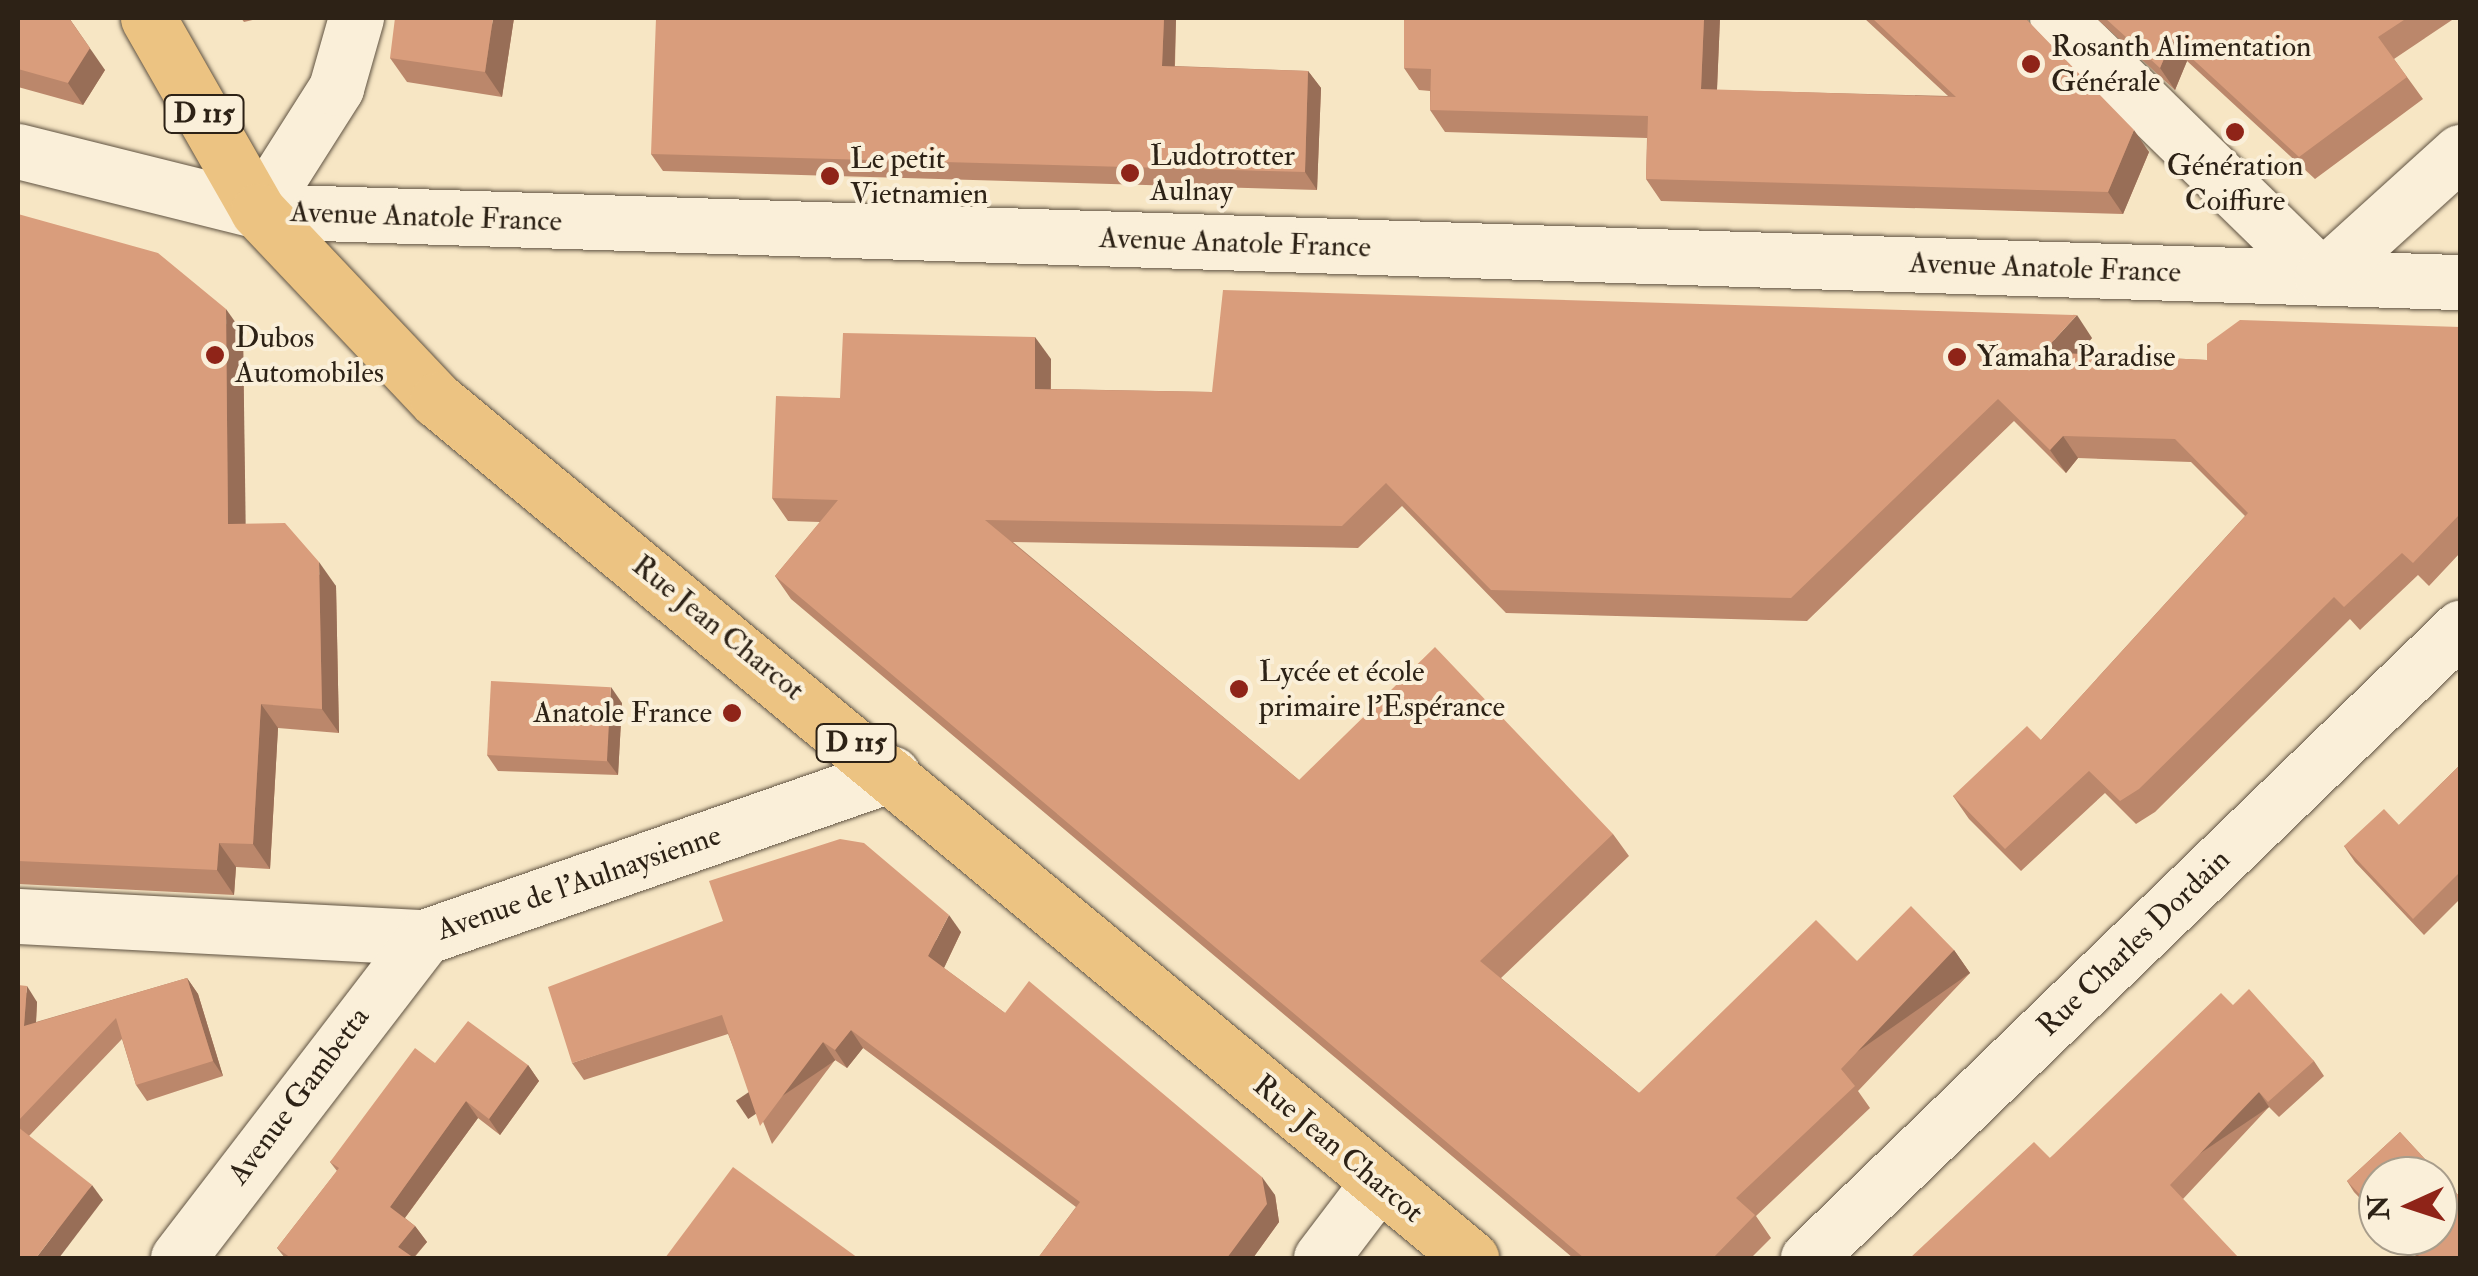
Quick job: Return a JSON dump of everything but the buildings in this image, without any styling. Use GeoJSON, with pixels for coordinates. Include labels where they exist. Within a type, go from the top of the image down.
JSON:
{"type":"FeatureCollection","features":[{"type":"Feature","properties":{"kind":"main road","name":"D 115"},"geometry":{"type":"LineString","coordinates":[[148,18],[258,211]]}},
{"type":"Feature","properties":{"kind":"main road","name":"Rue Jean Charcot"},"geometry":{"type":"LineString","coordinates":[[258,211],[437,400],[1471,1258]]}},
{"type":"Feature","properties":{"kind":"street"},"geometry":{"type":"LineString","coordinates":[[258,211],[336,88],[356,18]]}},
{"type":"Feature","properties":{"kind":"street"},"geometry":{"type":"LineString","coordinates":[[2057,18],[2322,277],[2460,152]]}},
{"type":"Feature","properties":{"kind":"street","name":"Avenue Anatole France"},"geometry":{"type":"LineString","coordinates":[[18,152],[258,211],[2460,282]]}},
{"type":"Feature","properties":{"kind":"street","name":"Rue Charles Dordain"},"geometry":{"type":"LineString","coordinates":[[1808,1258],[2460,628]]}},
{"type":"Feature","properties":{"kind":"street","name":"Avenue de l'Aulnaysienne"},"geometry":{"type":"LineString","coordinates":[[18,916],[424,938],[892,774]]}},
{"type":"Feature","properties":{"kind":"street","name":"Avenue Gambetta"},"geometry":{"type":"LineString","coordinates":[[178,1258],[424,938]]}},
{"type":"Feature","properties":{"kind":"street"},"geometry":{"type":"LineString","coordinates":[[1322,1258],[1378,1183]]}},
{"type":"Feature","properties":{"kind":"place","name":"Rosanth Alimentation Générale"},"geometry":{"type":"Point","coordinates":[2031,64]}},
{"type":"Feature","properties":{"kind":"place","name":"Génération Coiffure"},"geometry":{"type":"Point","coordinates":[2235,132]}},
{"type":"Feature","properties":{"kind":"place","name":"Ludotrotter Aulnay"},"geometry":{"type":"Point","coordinates":[1130,173]}},
{"type":"Feature","properties":{"kind":"place","name":"Le petit Vietnamien"},"geometry":{"type":"Point","coordinates":[830,176]}},
{"type":"Feature","properties":{"kind":"place","name":"Dubos Automobiles"},"geometry":{"type":"Point","coordinates":[215,355]}},
{"type":"Feature","properties":{"kind":"place","name":"Yamaha Paradise"},"geometry":{"type":"Point","coordinates":[1957,357]}},
{"type":"Feature","properties":{"kind":"place","name":"Lycée et école primaire l'Espérance"},"geometry":{"type":"Point","coordinates":[1239,689]}},
{"type":"Feature","properties":{"kind":"place","name":"Anatole France"},"geometry":{"type":"Point","coordinates":[732,713]}}]}
